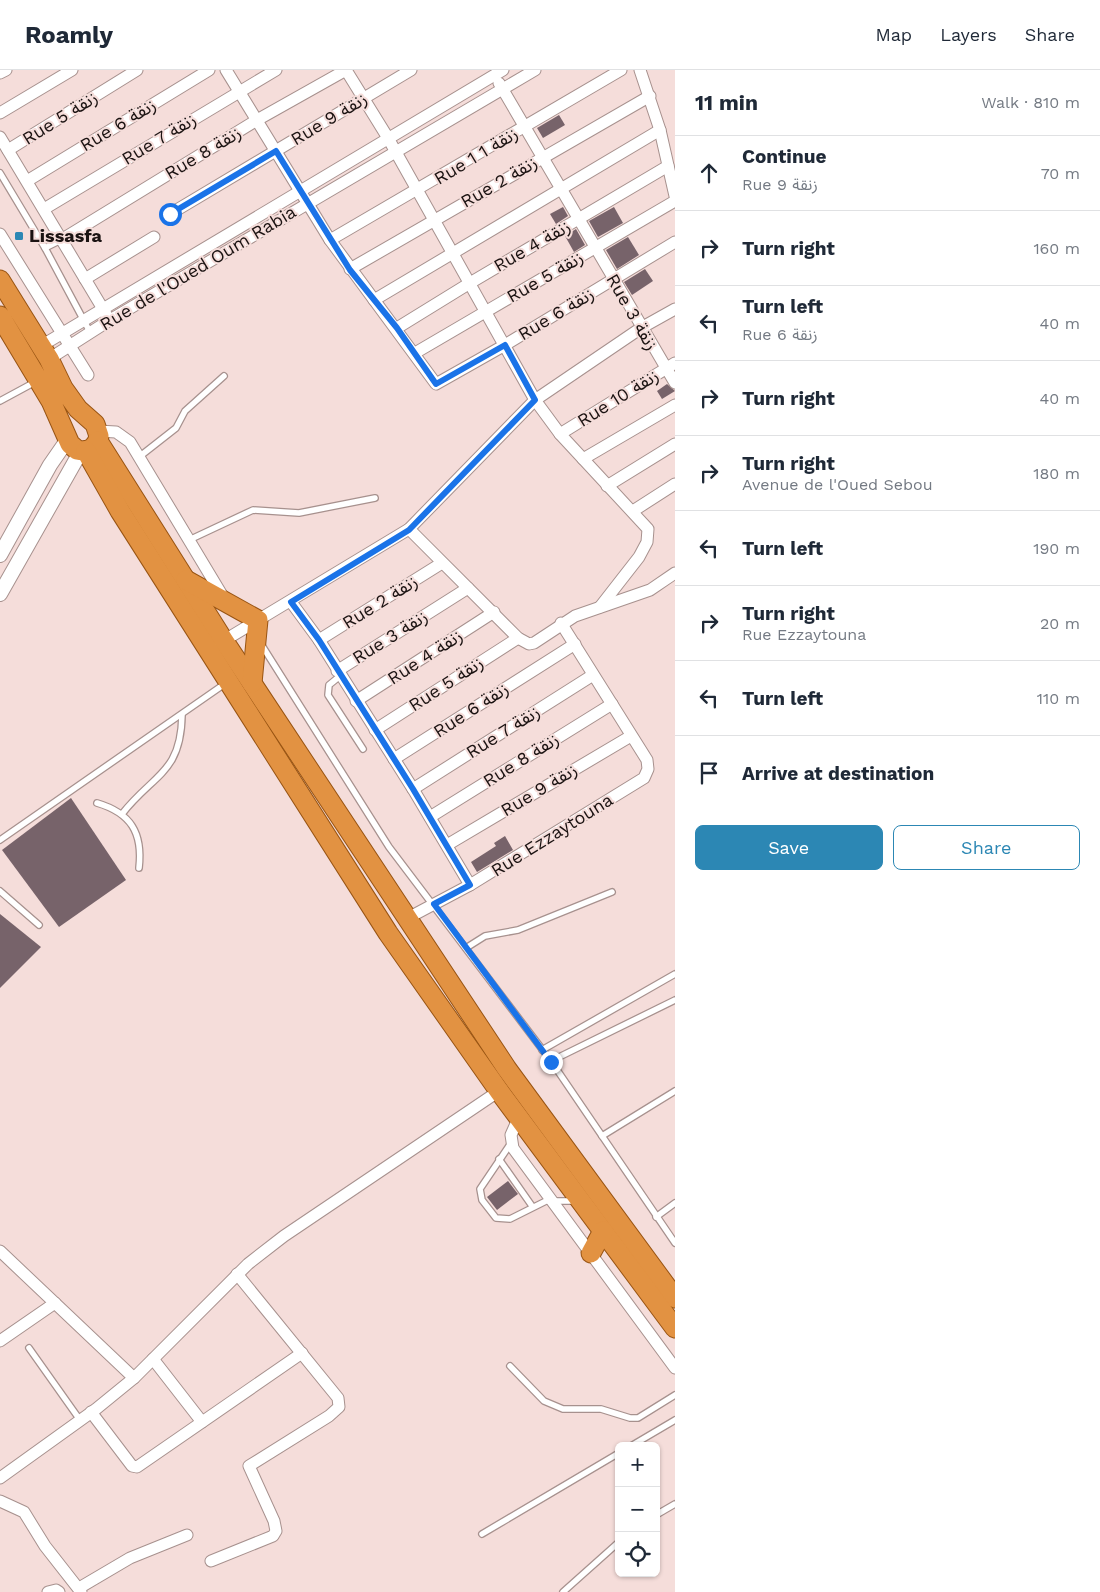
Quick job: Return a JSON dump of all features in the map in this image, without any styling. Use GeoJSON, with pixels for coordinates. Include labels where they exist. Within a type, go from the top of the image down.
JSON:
{"type":"FeatureCollection","features":[{"type":"Feature","properties":{"kind":"highway"},"geometry":{"type":"LineString","coordinates":[[0,280],[43,349],[63,388],[78,409],[95,424],[86,443]]}},
{"type":"Feature","properties":{"kind":"highway"},"geometry":{"type":"LineString","coordinates":[[0,316],[39,381],[185,580],[216,645],[228,681],[388,933],[499,1091],[675,1328]]}},
{"type":"Feature","properties":{"kind":"highway"},"geometry":{"type":"LineString","coordinates":[[21,351],[21,341],[25,336],[32,336],[43,349]]}},
{"type":"Feature","properties":{"kind":"highway"},"geometry":{"type":"LineString","coordinates":[[86,443],[120,511],[216,645],[252,683],[406,919],[508,1069],[675,1298]]}},
{"type":"Feature","properties":{"kind":"highway"},"geometry":{"type":"LineString","coordinates":[[185,580],[226,601],[258,629],[252,683]]}},
{"type":"Feature","properties":{"kind":"highway"},"geometry":{"type":"LineString","coordinates":[[591,1253],[603,1231]]}},
{"type":"Feature","properties":{"kind":"street"},"geometry":{"type":"LineString","coordinates":[[0,74],[6,70]]}},
{"type":"Feature","properties":{"kind":"street"},"geometry":{"type":"LineString","coordinates":[[0,113],[72,70]]}},
{"type":"Feature","properties":{"kind":"street","name":"Rue 5 زنقة"},"geometry":{"type":"LineString","coordinates":[[8,150],[137,70]]}},
{"type":"Feature","properties":{"kind":"street","name":"Rue 6 زنقة"},"geometry":{"type":"LineString","coordinates":[[27,181],[208,70]]}},
{"type":"Feature","properties":{"kind":"street"},"geometry":{"type":"LineString","coordinates":[[226,70],[350,270],[415,353]]}},
{"type":"Feature","properties":{"kind":"street","name":"Rue 7 زنقة"},"geometry":{"type":"LineString","coordinates":[[44,209],[276,70]]}},
{"type":"Feature","properties":{"kind":"street"},"geometry":{"type":"LineString","coordinates":[[346,70],[388,138],[416,191],[470,282],[535,400],[560,434],[606,486],[633,511],[648,529],[647,542],[600,607]]}},
{"type":"Feature","properties":{"kind":"street","name":"Rue 8 زنقة"},"geometry":{"type":"LineString","coordinates":[[61,240],[257,120],[346,70]]}},
{"type":"Feature","properties":{"kind":"street","name":"Rue 9 زنقة"},"geometry":{"type":"LineString","coordinates":[[170,214],[411,70]]}},
{"type":"Feature","properties":{"kind":"street","name":"Rue de l'Oued Oum Rabia"},"geometry":{"type":"LineString","coordinates":[[43,349],[69,345],[535,70]]}},
{"type":"Feature","properties":{"kind":"street","name":"Rue 1 زنقة 1"},"geometry":{"type":"LineString","coordinates":[[330,240],[621,70]]}},
{"type":"Feature","properties":{"kind":"street"},"geometry":{"type":"LineString","coordinates":[[640,70],[660,130],[675,196]]}},
{"type":"Feature","properties":{"kind":"street","name":"Rue de l'Oued Oum Rabia"},"geometry":{"type":"LineString","coordinates":[[43,349],[61,333],[496,72]]}},
{"type":"Feature","properties":{"kind":"street","name":"Rue 3 زنقة"},"geometry":{"type":"LineString","coordinates":[[496,72],[525,127],[641,328],[670,366],[675,384]]}},
{"type":"Feature","properties":{"kind":"street","name":"Rue 2 زنقة"},"geometry":{"type":"LineString","coordinates":[[350,270],[433,220],[650,96]]}},
{"type":"Feature","properties":{"kind":"street"},"geometry":{"type":"LineString","coordinates":[[374,300],[660,130]]}},
{"type":"Feature","properties":{"kind":"street"},"geometry":{"type":"LineString","coordinates":[[0,137],[110,320]]}},
{"type":"Feature","properties":{"kind":"street","name":"Rue 4 زنقة"},"geometry":{"type":"LineString","coordinates":[[397,328],[470,282],[668,166]]}},
{"type":"Feature","properties":{"kind":"street","name":"Rue 5 زنقة"},"geometry":{"type":"LineString","coordinates":[[415,353],[675,201]]}},
{"type":"Feature","properties":{"kind":"street"},"geometry":{"type":"LineString","coordinates":[[0,234],[88,375]]}},
{"type":"Feature","properties":{"kind":"street"},"geometry":{"type":"LineString","coordinates":[[85,279],[154,236]]}},
{"type":"Feature","properties":{"kind":"street","name":"Rue 6 زنقة"},"geometry":{"type":"LineString","coordinates":[[415,353],[436,384],[505,345],[675,242]]}},
{"type":"Feature","properties":{"kind":"street"},"geometry":{"type":"LineString","coordinates":[[216,645],[258,629],[291,602],[409,530],[535,400],[641,328],[675,309]]}},
{"type":"Feature","properties":{"kind":"street","name":"Rue 10 زنقة"},"geometry":{"type":"LineString","coordinates":[[560,434],[670,366]]}},
{"type":"Feature","properties":{"kind":"street"},"geometry":{"type":"LineString","coordinates":[[583,459],[675,405]]}},
{"type":"Feature","properties":{"kind":"street"},"geometry":{"type":"LineString","coordinates":[[0,555],[50,465],[86,443],[116,432],[124,436],[139,457],[226,601]]}},
{"type":"Feature","properties":{"kind":"street"},"geometry":{"type":"LineString","coordinates":[[0,594],[86,443]]}},
{"type":"Feature","properties":{"kind":"street"},"geometry":{"type":"LineString","coordinates":[[606,486],[675,444]]}},
{"type":"Feature","properties":{"kind":"street"},"geometry":{"type":"LineString","coordinates":[[633,511],[675,484]]}},
{"type":"Feature","properties":{"kind":"street"},"geometry":{"type":"LineString","coordinates":[[409,530],[524,643],[534,643],[561,624],[600,607],[650,590],[675,573]]}},
{"type":"Feature","properties":{"kind":"street","name":"Rue 2 زنقة"},"geometry":{"type":"LineString","coordinates":[[319,640],[442,563]]}},
{"type":"Feature","properties":{"kind":"street","name":"Rue 3 زنقة"},"geometry":{"type":"LineString","coordinates":[[339,673],[468,588]]}},
{"type":"Feature","properties":{"kind":"street"},"geometry":{"type":"LineString","coordinates":[[291,602],[319,640],[413,789],[470,885]]}},
{"type":"Feature","properties":{"kind":"street","name":"Rue 4 زنقة"},"geometry":{"type":"LineString","coordinates":[[356,701],[494,612]]}},
{"type":"Feature","properties":{"kind":"street"},"geometry":{"type":"LineString","coordinates":[[561,624],[631,736]]}},
{"type":"Feature","properties":{"kind":"street","name":"Rue 5 زنقة"},"geometry":{"type":"LineString","coordinates":[[375,730],[518,638]]}},
{"type":"Feature","properties":{"kind":"street","name":"Rue 6 زنقة"},"geometry":{"type":"LineString","coordinates":[[394,759],[574,644]]}},
{"type":"Feature","properties":{"kind":"street","name":"Rue 7 زنقة"},"geometry":{"type":"LineString","coordinates":[[413,789],[593,675]]}},
{"type":"Feature","properties":{"kind":"street","name":"Rue 8 زنقة"},"geometry":{"type":"LineString","coordinates":[[430,817],[612,704]]}},
{"type":"Feature","properties":{"kind":"street","name":"Rue 9 زنقة"},"geometry":{"type":"LineString","coordinates":[[447,845],[631,736]]}},
{"type":"Feature","properties":{"kind":"street","name":"Rue Ezzaytouna"},"geometry":{"type":"LineString","coordinates":[[406,919],[470,885],[644,778],[648,770],[647,760],[631,736]]}},
{"type":"Feature","properties":{"kind":"street"},"geometry":{"type":"LineString","coordinates":[[0,1478],[91,1412],[134,1378],[237,1274],[284,1236],[499,1091]]}},
{"type":"Feature","properties":{"kind":"street"},"geometry":{"type":"LineString","coordinates":[[519,1117],[511,1135],[511,1143],[675,1368]]}},
{"type":"Feature","properties":{"kind":"street"},"geometry":{"type":"LineString","coordinates":[[0,1251],[134,1378]]}},
{"type":"Feature","properties":{"kind":"street"},"geometry":{"type":"LineString","coordinates":[[211,1560],[273,1536],[276,1531],[274,1521],[249,1466],[315,1425],[339,1407],[338,1398],[237,1274]]}},
{"type":"Feature","properties":{"kind":"street"},"geometry":{"type":"LineString","coordinates":[[0,1341],[55,1304]]}},
{"type":"Feature","properties":{"kind":"street"},"geometry":{"type":"LineString","coordinates":[[91,1412],[134,1467],[302,1353]]}},
{"type":"Feature","properties":{"kind":"street"},"geometry":{"type":"LineString","coordinates":[[153,1359],[202,1422]]}},
{"type":"Feature","properties":{"kind":"street"},"geometry":{"type":"LineString","coordinates":[[0,1501],[24,1512],[45,1546],[80,1590],[130,1558],[187,1535]]}},
{"type":"Feature","properties":{"kind":"street"},"geometry":{"type":"LineString","coordinates":[[48,1592],[59,1592]]}},
{"type":"Feature","properties":{"kind":"lane"},"geometry":{"type":"LineString","coordinates":[[0,173],[45,248],[90,332]]}},
{"type":"Feature","properties":{"kind":"lane"},"geometry":{"type":"LineString","coordinates":[[45,248],[61,240]]}},
{"type":"Feature","properties":{"kind":"lane"},"geometry":{"type":"LineString","coordinates":[[139,457],[176,428],[185,411],[224,376]]}},
{"type":"Feature","properties":{"kind":"lane"},"geometry":{"type":"LineString","coordinates":[[0,401],[39,381]]}},
{"type":"Feature","properties":{"kind":"lane"},"geometry":{"type":"LineString","coordinates":[[189,540],[253,510],[299,513],[375,498]]}},
{"type":"Feature","properties":{"kind":"lane"},"geometry":{"type":"LineString","coordinates":[[258,629],[389,847],[434,904],[551,1062],[675,1243]]}},
{"type":"Feature","properties":{"kind":"lane"},"geometry":{"type":"LineString","coordinates":[[339,673],[329,685],[328,695],[363,749]]}},
{"type":"Feature","properties":{"kind":"lane"},"geometry":{"type":"LineString","coordinates":[[0,840],[113,759],[182,715],[228,681]]}},
{"type":"Feature","properties":{"kind":"lane"},"geometry":{"type":"LineString","coordinates":[[122,814],[141,792],[156,781],[176,753],[182,730],[182,715]]}},
{"type":"Feature","properties":{"kind":"lane"},"geometry":{"type":"LineString","coordinates":[[97,803],[113,808],[132,824],[139,840],[140,868]]}},
{"type":"Feature","properties":{"kind":"lane"},"geometry":{"type":"LineString","coordinates":[[0,890],[39,925]]}},
{"type":"Feature","properties":{"kind":"lane"},"geometry":{"type":"LineString","coordinates":[[466,948],[485,936],[518,930],[612,892]]}},
{"type":"Feature","properties":{"kind":"lane"},"geometry":{"type":"LineString","coordinates":[[542,1050],[675,974]]}},
{"type":"Feature","properties":{"kind":"lane"},"geometry":{"type":"LineString","coordinates":[[551,1062],[675,1000]]}},
{"type":"Feature","properties":{"kind":"lane"},"geometry":{"type":"LineString","coordinates":[[602,1136],[675,1091]]}},
{"type":"Feature","properties":{"kind":"lane"},"geometry":{"type":"LineString","coordinates":[[511,1143],[482,1184],[482,1200],[496,1218],[510,1218],[532,1206],[552,1200],[581,1202]]}},
{"type":"Feature","properties":{"kind":"lane"},"geometry":{"type":"LineString","coordinates":[[499,1160],[532,1206]]}},
{"type":"Feature","properties":{"kind":"lane"},"geometry":{"type":"LineString","coordinates":[[656,1217],[675,1203]]}},
{"type":"Feature","properties":{"kind":"lane"},"geometry":{"type":"LineString","coordinates":[[29,1348],[80,1420]]}},
{"type":"Feature","properties":{"kind":"lane"},"geometry":{"type":"LineString","coordinates":[[510,1366],[544,1401],[563,1409],[601,1409],[630,1418],[638,1418],[675,1395]]}},
{"type":"Feature","properties":{"kind":"lane"},"geometry":{"type":"LineString","coordinates":[[638,1442],[675,1420]]}},
{"type":"Feature","properties":{"kind":"lane"},"geometry":{"type":"LineString","coordinates":[[482,1534],[615,1455]]}},
{"type":"Feature","properties":{"kind":"lane"},"geometry":{"type":"LineString","coordinates":[[660,1513],[675,1504]]}},
{"type":"Feature","properties":{"kind":"lane"},"geometry":{"type":"LineString","coordinates":[[562,1592],[615,1546]]}},
{"type":"Feature","properties":{"kind":"building"},"geometry":{"type":"Polygon","coordinates":[[[559,115],[565,125],[543,138],[537,128],[559,115]]]}},
{"type":"Feature","properties":{"kind":"building"},"geometry":{"type":"Polygon","coordinates":[[[563,207],[568,216],[556,224],[550,214],[563,207]]]}},
{"type":"Feature","properties":{"kind":"building"},"geometry":{"type":"Polygon","coordinates":[[[614,207],[623,223],[598,237],[589,221],[614,207]]]}},
{"type":"Feature","properties":{"kind":"building"},"geometry":{"type":"Polygon","coordinates":[[[576,229],[585,245],[574,252],[565,236],[576,229]]]}},
{"type":"Feature","properties":{"kind":"building"},"geometry":{"type":"Polygon","coordinates":[[[628,237],[639,255],[617,269],[606,250],[628,237]]]}},
{"type":"Feature","properties":{"kind":"building"},"geometry":{"type":"Polygon","coordinates":[[[645,269],[653,281],[632,295],[624,282],[645,269]]]}},
{"type":"Feature","properties":{"kind":"building"},"geometry":{"type":"Polygon","coordinates":[[[667,384],[675,391],[662,399],[657,391],[667,384]]]}},
{"type":"Feature","properties":{"kind":"building"},"geometry":{"type":"Polygon","coordinates":[[[71,798],[126,880],[59,927],[2,850],[71,798]]]}},
{"type":"Feature","properties":{"kind":"building"},"geometry":{"type":"Polygon","coordinates":[[[505,836],[513,850],[477,872],[471,862],[496,846],[494,843],[505,836]]]}},
{"type":"Feature","properties":{"kind":"building"},"geometry":{"type":"Polygon","coordinates":[[[0,914],[41,947],[0,988],[0,914]]]}},
{"type":"Feature","properties":{"kind":"building"},"geometry":{"type":"Polygon","coordinates":[[[508,1181],[518,1194],[497,1210],[487,1197],[508,1181]]]}},
{"type":"Feature","properties":{"kind":"place","name":"Lissasfa"},"geometry":{"type":"Point","coordinates":[19,236]}},
{"type":"Feature","properties":{"kind":"route"},"geometry":{"type":"LineString","coordinates":[[170,214],[276,151],[350,270],[397,328],[436,384],[505,345],[535,400],[409,530],[291,602],[319,640],[413,789],[470,885],[434,904],[551,1062]]}}]}
